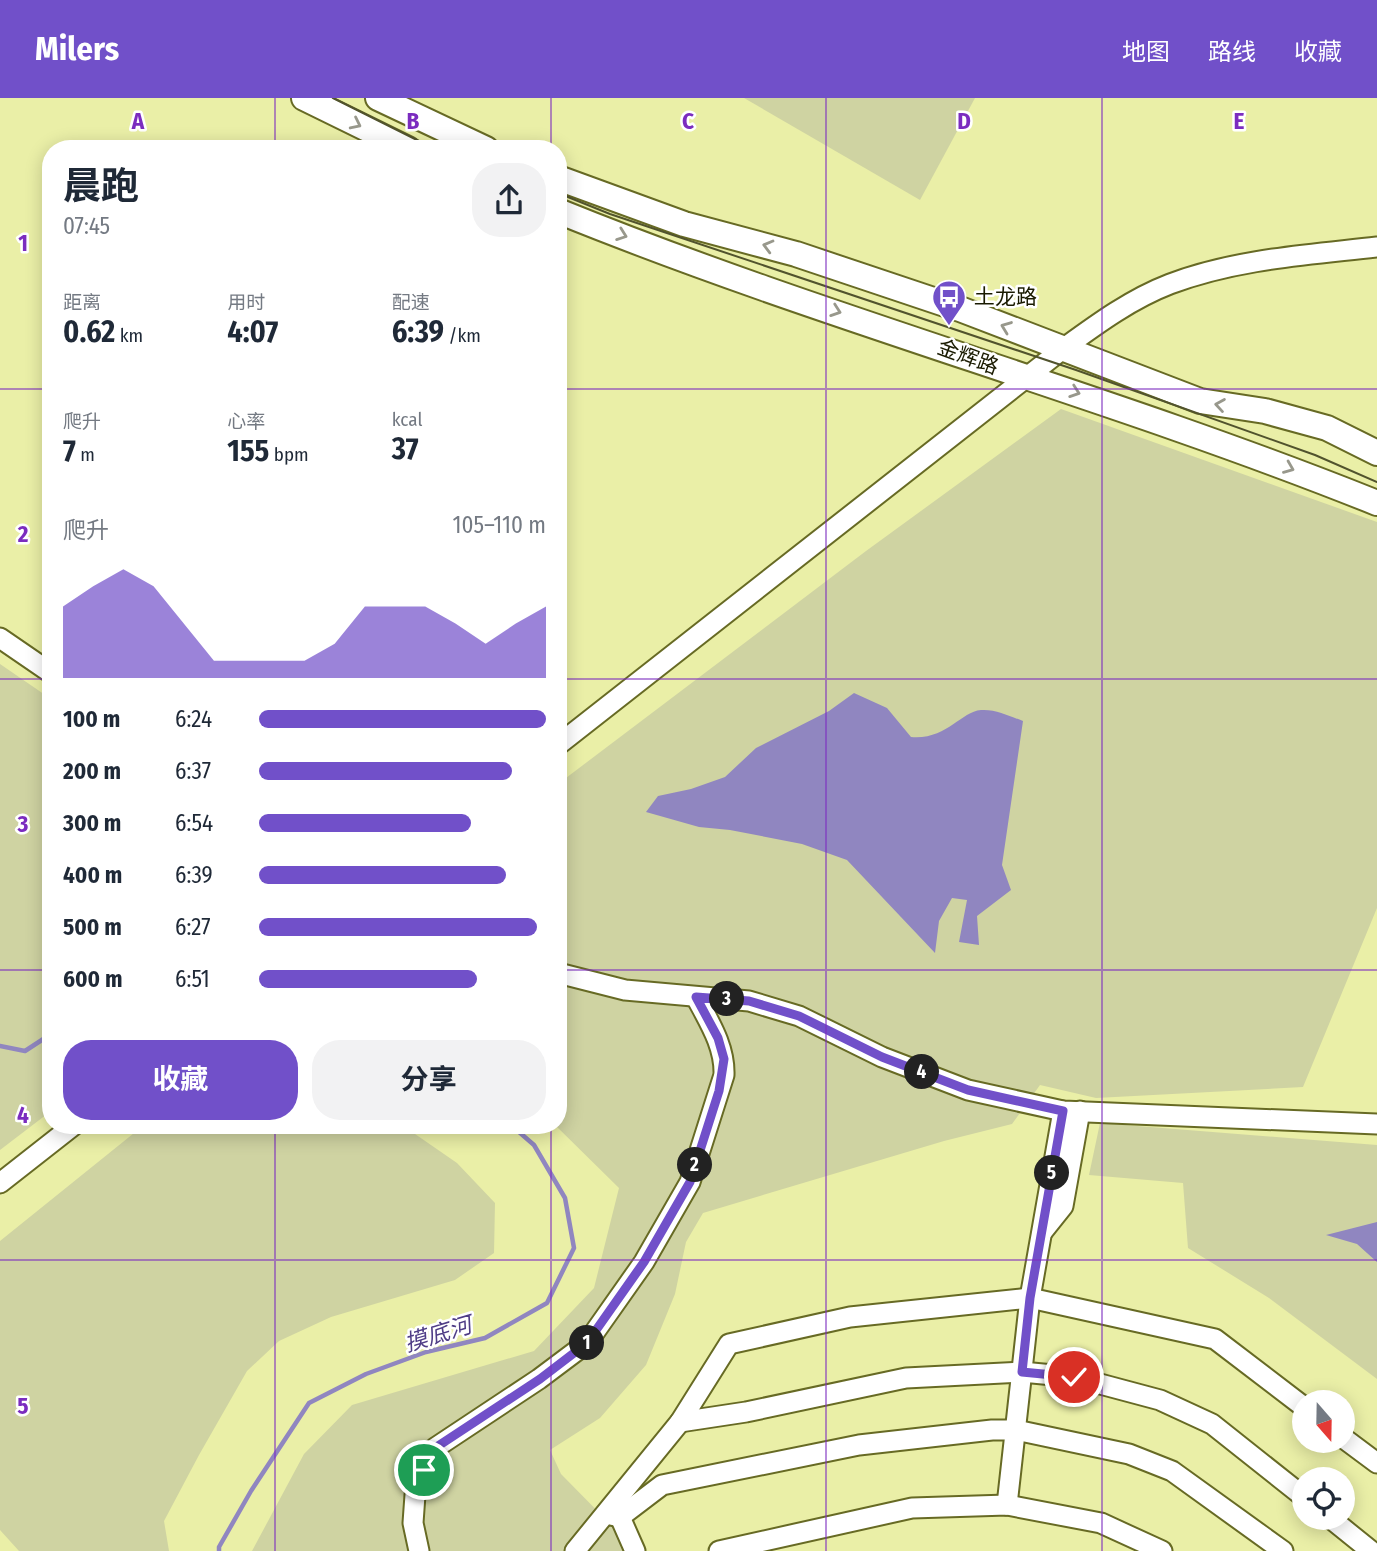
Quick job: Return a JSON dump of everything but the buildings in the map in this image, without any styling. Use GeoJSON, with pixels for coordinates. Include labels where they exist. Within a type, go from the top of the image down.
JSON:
{"type":"FeatureCollection","features":[{"type":"Feature","properties":{"kind":"main road"},"geometry":{"type":"LineString","coordinates":[[304,98],[390,140]]}},
{"type":"Feature","properties":{"kind":"main road"},"geometry":{"type":"LineString","coordinates":[[378,98],[467,140]]}},
{"type":"Feature","properties":{"kind":"main road","name":"金辉路"},"geometry":{"type":"LineString","coordinates":[[567,181],[684,223],[836,267],[1064,348],[1200,401],[1265,411],[1327,428],[1377,453]]}},
{"type":"Feature","properties":{"kind":"main road","name":"金辉路"},"geometry":{"type":"LineString","coordinates":[[567,214],[1026,378],[1252,453],[1377,503]]}},
{"type":"Feature","properties":{"kind":"street"},"geometry":{"type":"LineString","coordinates":[[567,739],[1064,348],[1113,313],[1167,285],[1245,262],[1377,247]]}},
{"type":"Feature","properties":{"kind":"street"},"geometry":{"type":"LineString","coordinates":[[0,638],[42,667]]}},
{"type":"Feature","properties":{"kind":"street"},"geometry":{"type":"LineString","coordinates":[[567,974],[625,989],[749,1001],[799,1016],[882,1057],[968,1090],[1071,1111],[1377,1124]]}},
{"type":"Feature","properties":{"kind":"street"},"geometry":{"type":"LineString","coordinates":[[419,1551],[413,1523],[415,1495],[435,1448],[540,1379],[587,1343],[644,1262],[690,1182],[722,1083],[724,1059],[718,1038],[696,997]]}},
{"type":"Feature","properties":{"kind":"street"},"geometry":{"type":"LineString","coordinates":[[1007,1505],[1030,1298],[1043,1231],[1063,1206],[1071,1111]]}},
{"type":"Feature","properties":{"kind":"street"},"geometry":{"type":"LineString","coordinates":[[0,1183],[63,1134]]}},
{"type":"Feature","properties":{"kind":"street"},"geometry":{"type":"LineString","coordinates":[[613,1516],[680,1422],[729,1344],[850,1317],[1030,1298],[1215,1339],[1292,1398]]}},
{"type":"Feature","properties":{"kind":"street"},"geometry":{"type":"LineString","coordinates":[[680,1422],[746,1412],[906,1378],[1022,1372],[1074,1377],[1160,1400],[1212,1424],[1292,1487]]}},
{"type":"Feature","properties":{"kind":"street"},"geometry":{"type":"LineString","coordinates":[[575,1551],[613,1516],[662,1485],[859,1446],[992,1430],[1016,1430],[1129,1454],[1172,1471],[1283,1551]]}},
{"type":"Feature","properties":{"kind":"street"},"geometry":{"type":"LineString","coordinates":[[1355,1447],[1377,1463]]}},
{"type":"Feature","properties":{"kind":"street"},"geometry":{"type":"LineString","coordinates":[[719,1551],[912,1508],[1007,1505],[1101,1523],[1162,1551]]}},
{"type":"Feature","properties":{"kind":"street"},"geometry":{"type":"LineString","coordinates":[[613,1516],[635,1551]]}},
{"type":"Feature","properties":{"kind":"street"},"geometry":{"type":"LineString","coordinates":[[1345,1530],[1371,1551]]}},
{"type":"Feature","properties":{"kind":"green space"},"geometry":{"type":"Polygon","coordinates":[[[744,98],[975,98],[920,200],[744,98]]]}},
{"type":"Feature","properties":{"kind":"green space"},"geometry":{"type":"Polygon","coordinates":[[[1061,409],[1377,522],[1377,908],[1303,1087],[1096,1098],[1040,1085],[1012,1124],[944,1141],[703,1213],[686,1242],[675,1294],[646,1365],[600,1418],[550,1450],[561,1474],[624,1538],[629,1551],[252,1551],[304,1454],[352,1405],[534,1351],[594,1288],[619,1188],[564,1134],[567,1134],[567,777],[866,551],[1061,409]]]}},
{"type":"Feature","properties":{"kind":"green space"},"geometry":{"type":"Polygon","coordinates":[[[0,664],[42,693],[42,1118],[0,1150],[0,664]]]}},
{"type":"Feature","properties":{"kind":"green space"},"geometry":{"type":"Polygon","coordinates":[[[1100,1123],[1377,1145],[1377,1379],[1269,1298],[1188,1248],[1183,1183],[1089,1175],[1100,1123]]]}},
{"type":"Feature","properties":{"kind":"green space"},"geometry":{"type":"Polygon","coordinates":[[[133,1134],[415,1134],[457,1163],[495,1203],[494,1253],[455,1280],[331,1317],[279,1341],[247,1371],[164,1521],[169,1551],[19,1551],[0,1530],[0,1241],[133,1134]]]}},
{"type":"Feature","properties":{"kind":"shaded area"},"geometry":{"type":"Polygon","coordinates":[[[854,693],[887,708],[911,737],[934,734],[966,715],[981,710],[997,712],[1023,721],[1002,865],[1011,890],[977,916],[979,945],[959,942],[967,900],[952,898],[939,921],[935,953],[847,860],[802,844],[699,827],[646,812],[658,796],[691,789],[725,777],[756,748],[829,711],[854,693]]]}},
{"type":"Feature","properties":{"kind":"shaded area"},"geometry":{"type":"Polygon","coordinates":[[[1377,1222],[1377,1262],[1357,1244],[1326,1235],[1377,1222]]]}},
{"type":"Feature","properties":{"kind":"waterway","name":"摸底河"},"geometry":{"type":"LineString","coordinates":[[0,1046],[25,1051],[42,1040]]}},
{"type":"Feature","properties":{"kind":"waterway","name":"摸底河"},"geometry":{"type":"LineString","coordinates":[[219,1551],[251,1491],[309,1403],[366,1374],[426,1352],[485,1338],[547,1303],[574,1248],[565,1198],[534,1145],[521,1134]]}},
{"type":"Feature","properties":{"kind":"tram line"},"geometry":{"type":"LineString","coordinates":[[333,98],[417,140]]}},
{"type":"Feature","properties":{"kind":"tram line"},"geometry":{"type":"LineString","coordinates":[[567,197],[610,214],[1076,370],[1315,455],[1377,482]]}},
{"type":"Feature","properties":{"kind":"place","name":"土龙路"},"geometry":{"type":"Point","coordinates":[949,327]}},
{"type":"Feature","properties":{"kind":"route"},"geometry":{"type":"LineString","coordinates":[[424,1470],[435,1448],[540,1379],[587,1343],[644,1262],[690,1182],[724,1075],[724,1059],[718,1038],[696,997],[749,1001],[799,1016],[882,1057],[968,1090],[1063,1111],[1030,1298],[1022,1372],[1074,1377]]}}]}
